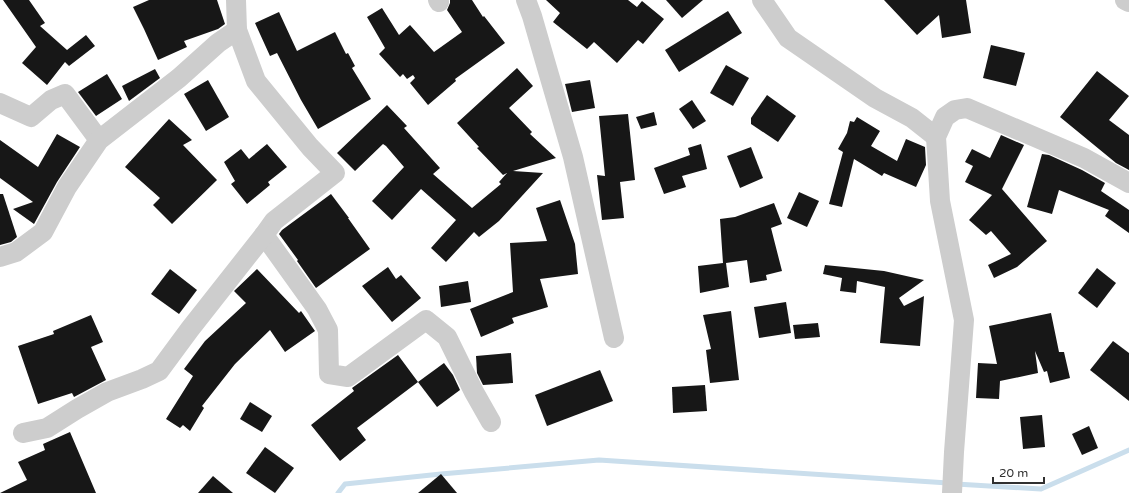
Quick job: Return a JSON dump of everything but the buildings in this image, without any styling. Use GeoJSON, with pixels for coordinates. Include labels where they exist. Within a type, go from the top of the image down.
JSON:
{"type":"FeatureCollection","features":[{"type":"Feature","properties":{"kind":"street"},"geometry":{"type":"LineString","coordinates":[[23,433],[48,428],[107,392],[159,371],[190,328],[274,221],[335,174],[310,147],[256,81],[236,30],[236,0]]}},
{"type":"Feature","properties":{"kind":"street"},"geometry":{"type":"LineString","coordinates":[[526,0],[573,157],[614,338]]}},
{"type":"Feature","properties":{"kind":"street"},"geometry":{"type":"LineString","coordinates":[[762,0],[788,38],[875,98],[912,118],[936,137]]}},
{"type":"Feature","properties":{"kind":"street"},"geometry":{"type":"LineString","coordinates":[[1125,0],[1129,2]]}},
{"type":"Feature","properties":{"kind":"street"},"geometry":{"type":"LineString","coordinates":[[0,257],[16,252],[43,232],[66,187],[100,140],[179,78],[218,43],[236,30]]}},
{"type":"Feature","properties":{"kind":"street"},"geometry":{"type":"LineString","coordinates":[[0,103],[31,117],[51,100],[65,94],[100,140]]}},
{"type":"Feature","properties":{"kind":"street"},"geometry":{"type":"LineString","coordinates":[[952,493],[964,320],[940,201],[936,137],[945,117],[956,110],[967,108],[1084,158],[1129,183]]}},
{"type":"Feature","properties":{"kind":"street"},"geometry":{"type":"LineString","coordinates":[[264,235],[317,309],[328,330],[329,374],[348,377],[426,320],[447,337],[474,392],[491,422]]}},
{"type":"Feature","properties":{"kind":"waterway"},"geometry":{"type":"LineString","coordinates":[[956,484],[1041,489],[1129,450]]}},
{"type":"Feature","properties":{"kind":"waterway"},"geometry":{"type":"LineString","coordinates":[[338,493],[345,484],[599,460],[948,483]]}}]}
